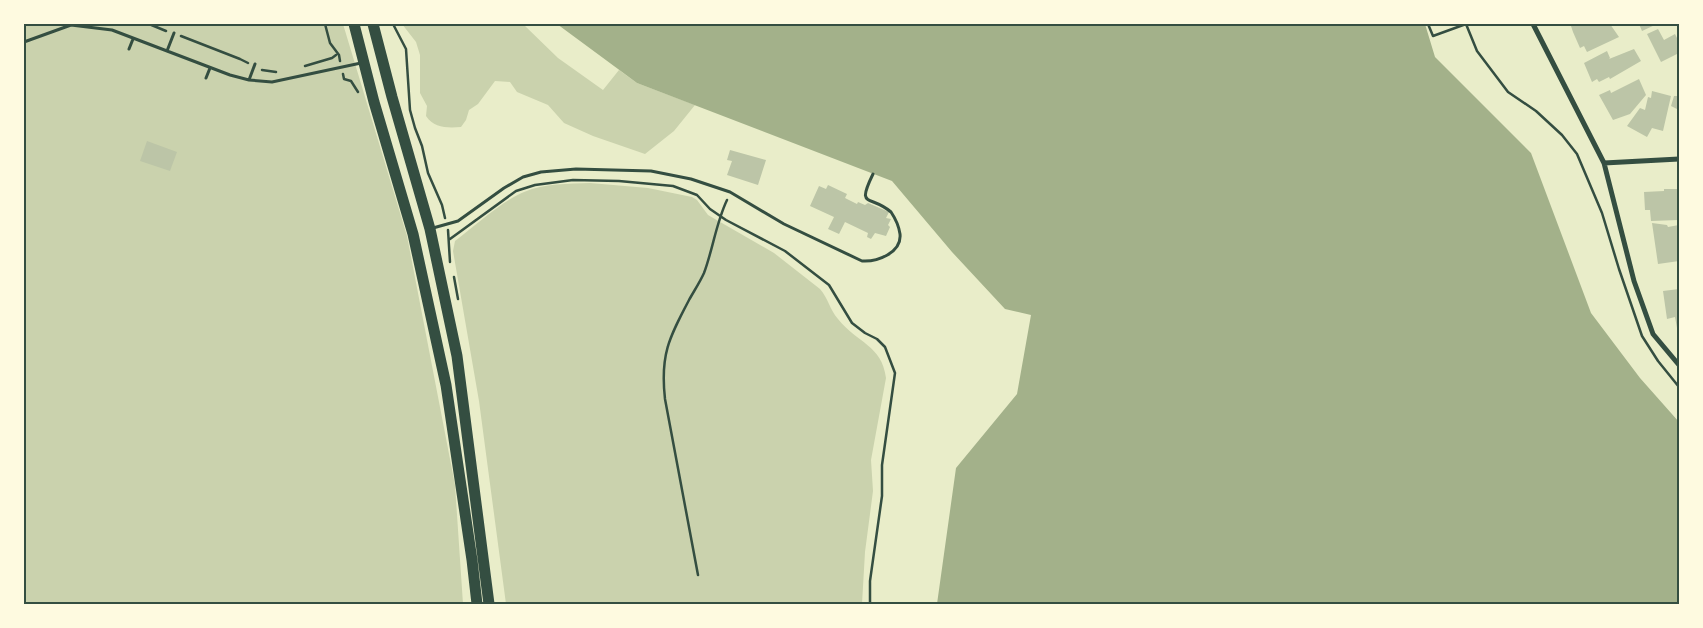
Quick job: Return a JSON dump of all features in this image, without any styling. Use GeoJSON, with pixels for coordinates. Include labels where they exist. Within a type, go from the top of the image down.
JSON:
{"type":"FeatureCollection","features":[{"type":"Feature","properties":{"kind":"main road"},"geometry":{"type":"LineString","coordinates":[[354,24],[413,234],[446,385],[477,604]]}},
{"type":"Feature","properties":{"kind":"main road"},"geometry":{"type":"LineString","coordinates":[[373,24],[430,229],[457,356],[489,604]]}},
{"type":"Feature","properties":{"kind":"street"},"geometry":{"type":"LineString","coordinates":[[1532,24],[1604,163],[1634,281],[1653,334],[1679,365]]}},
{"type":"Feature","properties":{"kind":"street"},"geometry":{"type":"LineString","coordinates":[[1604,163],[1679,159]]}},
{"type":"Feature","properties":{"kind":"lane"},"geometry":{"type":"LineString","coordinates":[[24,42],[71,24],[112,30],[210,68],[249,80],[272,82],[364,62]]}},
{"type":"Feature","properties":{"kind":"lane"},"geometry":{"type":"LineString","coordinates":[[167,51],[173,33]]}},
{"type":"Feature","properties":{"kind":"lane"},"geometry":{"type":"LineString","coordinates":[[129,49],[133,38]]}},
{"type":"Feature","properties":{"kind":"lane"},"geometry":{"type":"LineString","coordinates":[[249,80],[255,66]]}},
{"type":"Feature","properties":{"kind":"lane"},"geometry":{"type":"LineString","coordinates":[[206,78],[210,68]]}},
{"type":"Feature","properties":{"kind":"lane"},"geometry":{"type":"LineString","coordinates":[[413,234],[458,221],[504,188],[523,177],[541,172],[576,169],[650,171],[691,179],[730,192],[784,224],[862,261],[879,260],[898,244],[900,235],[891,212],[865,197],[864,192],[873,174]]}},
{"type":"Feature","properties":{"kind":"path"},"geometry":{"type":"LineString","coordinates":[[149,24],[240,59],[268,72],[278,72]]}},
{"type":"Feature","properties":{"kind":"path"},"geometry":{"type":"LineString","coordinates":[[1428,24],[1433,36],[1466,24],[1478,50],[1508,92],[1536,111],[1562,135],[1577,154],[1602,213],[1642,336],[1679,387]]}},
{"type":"Feature","properties":{"kind":"path"},"geometry":{"type":"LineString","coordinates":[[303,66],[332,58],[336,55]]}},
{"type":"Feature","properties":{"kind":"path"},"geometry":{"type":"LineString","coordinates":[[450,239],[516,191],[535,185],[573,180],[619,181],[673,186],[697,194],[710,209],[720,216],[752,235],[785,251],[829,285],[852,323],[885,346],[893,363],[895,373],[882,465],[882,496],[870,581],[870,604]]}},
{"type":"Feature","properties":{"kind":"path"},"geometry":{"type":"LineString","coordinates":[[698,574],[663,378],[665,355],[670,336],[704,274],[720,216],[730,192]]}},
{"type":"Feature","properties":{"kind":"shaded area"},"geometry":{"type":"Polygon","coordinates":[[[24,24],[343,24],[407,236],[455,485],[463,604],[24,604],[24,24]]]}},
{"type":"Feature","properties":{"kind":"shaded area"},"geometry":{"type":"Polygon","coordinates":[[[402,24],[523,24],[558,58],[603,90],[619,70],[637,83],[695,105],[674,131],[645,154],[593,136],[564,123],[548,105],[517,92],[510,82],[495,81],[478,104],[469,110],[466,120],[461,127],[437,125],[426,116],[427,106],[420,93],[420,55],[416,42],[402,24]]]}},
{"type":"Feature","properties":{"kind":"shaded area"},"geometry":{"type":"Polygon","coordinates":[[[557,24],[1425,24],[1435,57],[1531,153],[1591,313],[1640,378],[1679,422],[1679,604],[937,604],[956,468],[1017,394],[1031,315],[1005,309],[952,252],[892,181],[637,83],[557,24]]]}},
{"type":"Feature","properties":{"kind":"shaded area"},"geometry":{"type":"Polygon","coordinates":[[[590,183],[648,188],[692,197],[697,200],[708,215],[774,253],[820,289],[838,319],[868,345],[879,358],[884,367],[886,378],[871,460],[873,491],[865,552],[862,604],[506,604],[479,401],[453,251],[455,241],[498,208],[524,192],[548,185],[590,183]]]}},
{"type":"Feature","properties":{"kind":"building"},"geometry":{"type":"Polygon","coordinates":[[[1577,24],[1610,24],[1619,37],[1587,52],[1584,46],[1580,48],[1573,32],[1571,26],[1577,24]]]}},
{"type":"Feature","properties":{"kind":"building"},"geometry":{"type":"Polygon","coordinates":[[[1639,24],[1657,24],[1642,31],[1639,24]]]}},
{"type":"Feature","properties":{"kind":"building"},"geometry":{"type":"Polygon","coordinates":[[[1658,29],[1664,40],[1675,34],[1679,42],[1679,53],[1661,62],[1647,34],[1658,29]]]}},
{"type":"Feature","properties":{"kind":"building"},"geometry":{"type":"Polygon","coordinates":[[[1634,49],[1641,61],[1610,79],[1609,77],[1599,82],[1597,79],[1592,82],[1584,63],[1607,51],[1609,59],[1634,49]]]}},
{"type":"Feature","properties":{"kind":"building"},"geometry":{"type":"Polygon","coordinates":[[[1639,79],[1646,95],[1630,114],[1613,120],[1599,95],[1610,90],[1611,93],[1639,79]]]}},
{"type":"Feature","properties":{"kind":"building"},"geometry":{"type":"Polygon","coordinates":[[[1652,91],[1671,96],[1663,131],[1652,128],[1647,137],[1627,126],[1640,108],[1645,110],[1648,97],[1651,98],[1652,91]]]}},
{"type":"Feature","properties":{"kind":"building"},"geometry":{"type":"Polygon","coordinates":[[[1679,93],[1679,110],[1671,106],[1674,96],[1678,96],[1679,93]]]}},
{"type":"Feature","properties":{"kind":"building"},"geometry":{"type":"Polygon","coordinates":[[[147,141],[177,152],[170,171],[140,161],[147,141]]]}},
{"type":"Feature","properties":{"kind":"building"},"geometry":{"type":"Polygon","coordinates":[[[730,150],[766,160],[758,185],[727,175],[732,161],[727,160],[730,150]]]}},
{"type":"Feature","properties":{"kind":"building"},"geometry":{"type":"Polygon","coordinates":[[[828,185],[847,194],[845,198],[857,204],[858,202],[865,205],[868,203],[889,212],[886,218],[891,219],[888,225],[890,227],[886,236],[875,233],[871,239],[867,237],[868,233],[845,222],[839,234],[828,229],[834,217],[810,206],[819,186],[826,189],[828,185]]]}},
{"type":"Feature","properties":{"kind":"building"},"geometry":{"type":"Polygon","coordinates":[[[1664,189],[1679,189],[1678,220],[1651,221],[1650,210],[1645,210],[1644,192],[1664,191],[1664,189]]]}},
{"type":"Feature","properties":{"kind":"building"},"geometry":{"type":"Polygon","coordinates":[[[1652,223],[1667,225],[1668,227],[1679,225],[1679,261],[1658,264],[1652,223]]]}},
{"type":"Feature","properties":{"kind":"building"},"geometry":{"type":"Polygon","coordinates":[[[1679,289],[1679,328],[1677,328],[1675,317],[1667,319],[1663,291],[1679,289]]]}}]}
